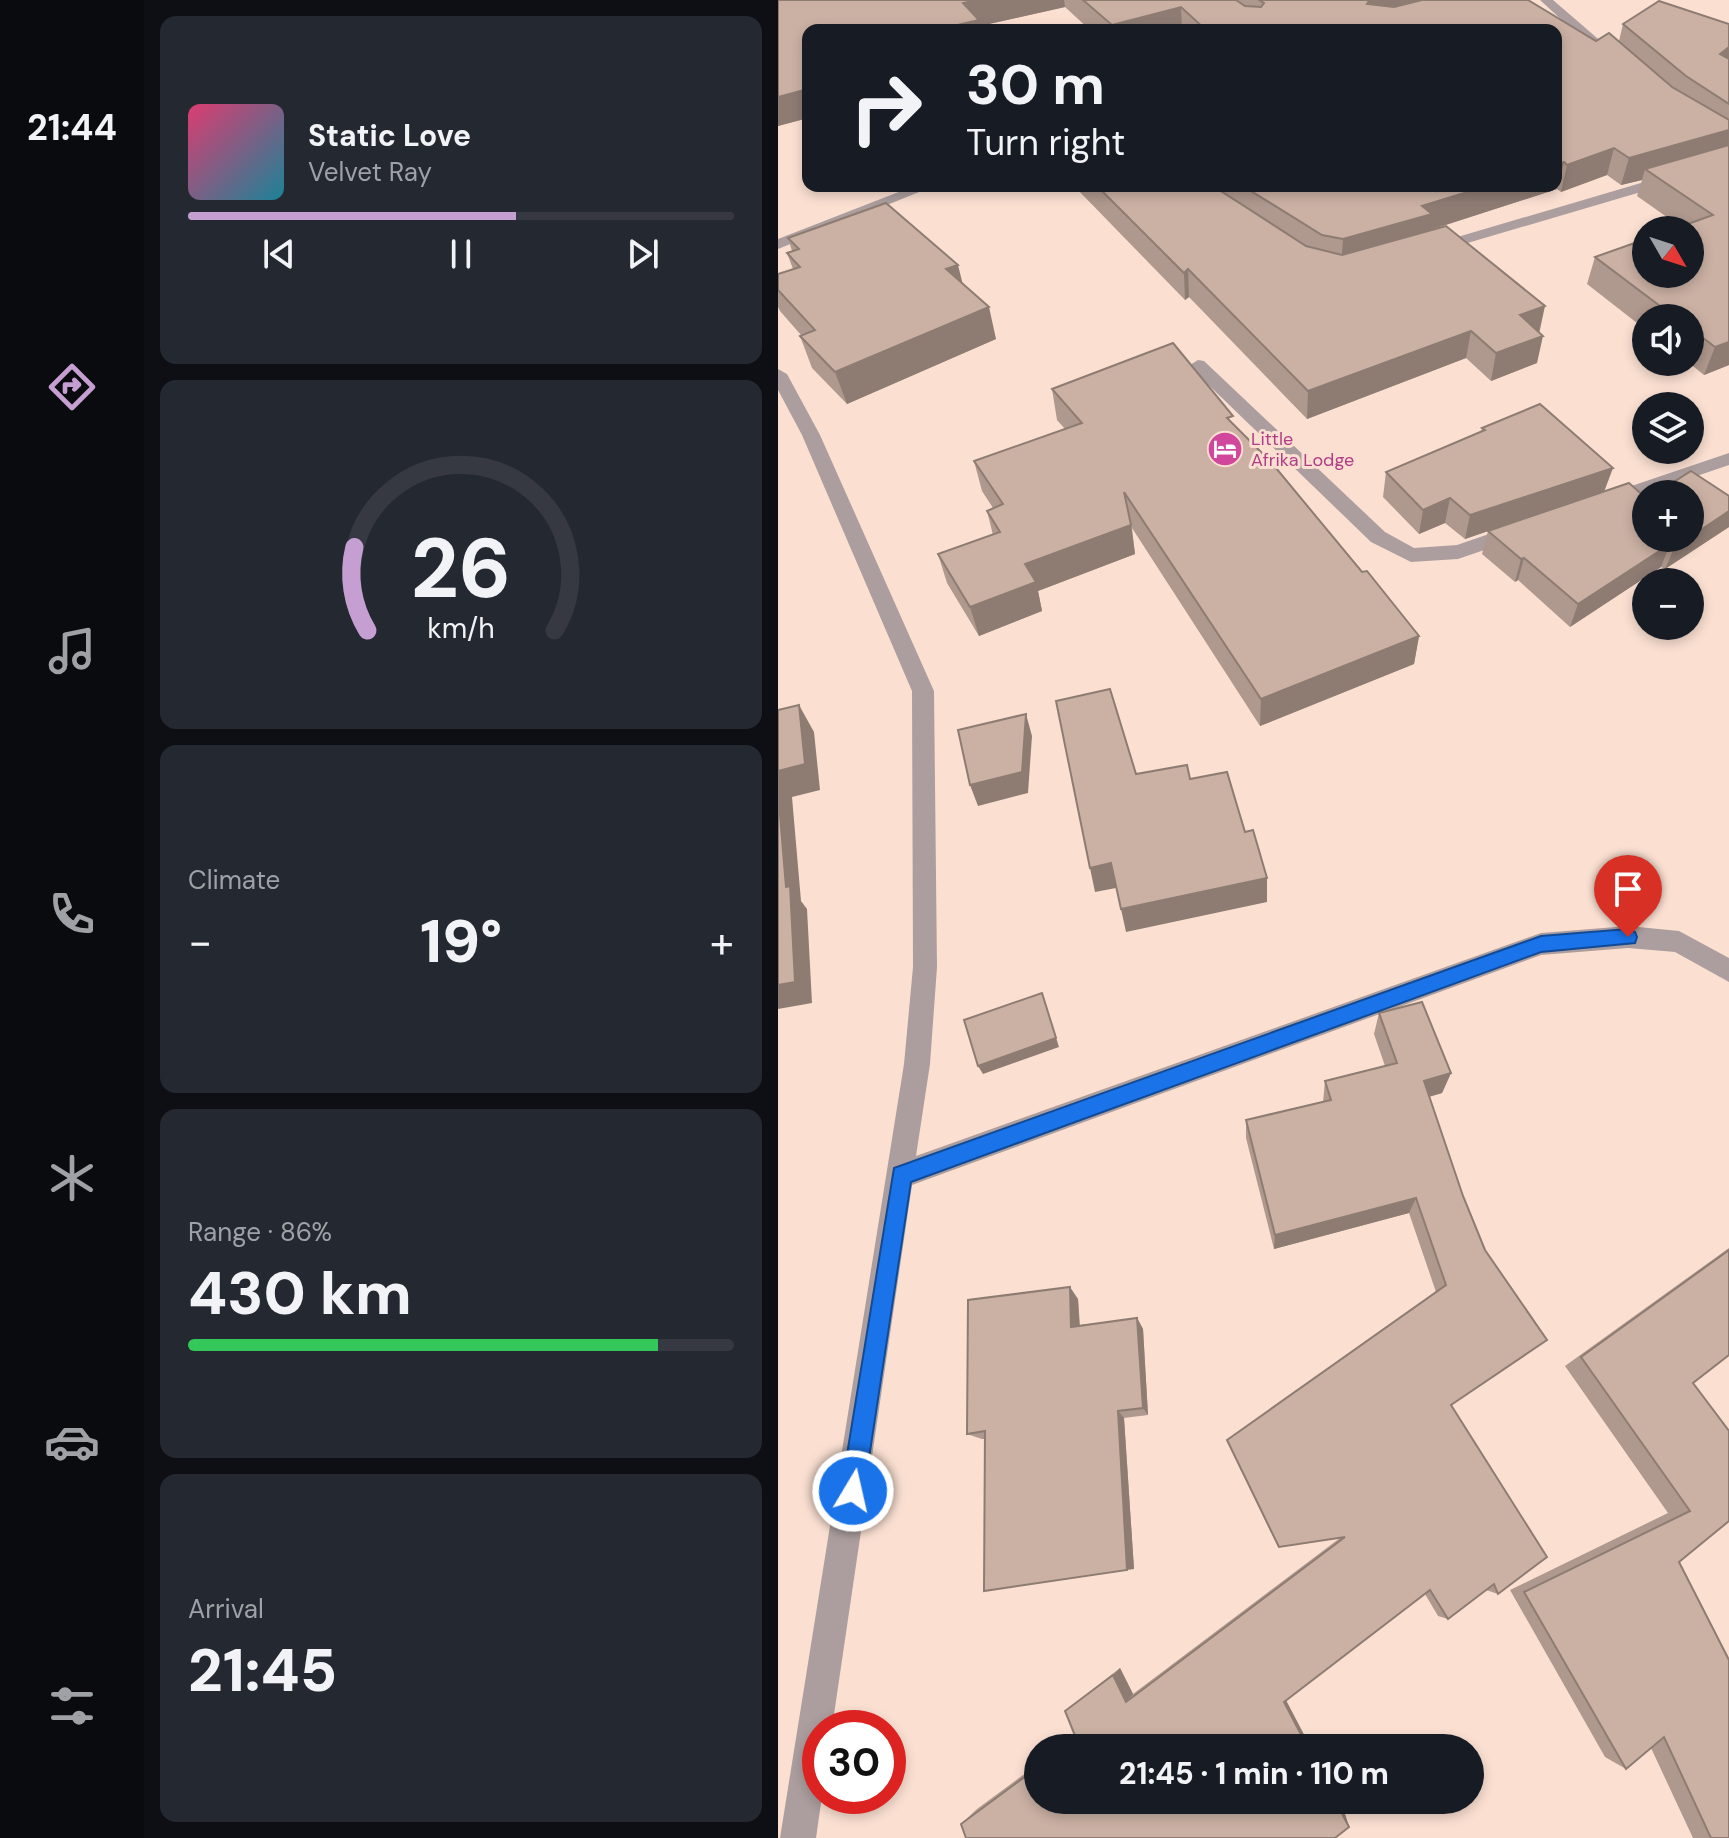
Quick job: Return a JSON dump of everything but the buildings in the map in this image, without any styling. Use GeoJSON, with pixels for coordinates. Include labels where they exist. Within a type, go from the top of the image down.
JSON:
{"type":"FeatureCollection","features":[{"type":"Feature","properties":{"kind":"street"},"geometry":{"type":"LineString","coordinates":[[1546,0],[1618,64]]}},
{"type":"Feature","properties":{"kind":"street"},"geometry":{"type":"LineString","coordinates":[[1413,255],[1550,211],[1729,161]]}},
{"type":"Feature","properties":{"kind":"street"},"geometry":{"type":"LineString","coordinates":[[778,244],[912,192]]}},
{"type":"Feature","properties":{"kind":"street"},"geometry":{"type":"LineString","coordinates":[[1198,365],[1378,537],[1411,555],[1458,552],[1534,526]]}},
{"type":"Feature","properties":{"kind":"street"},"geometry":{"type":"LineString","coordinates":[[778,374],[811,435],[923,691],[925,967],[917,1064],[798,1838]]}},
{"type":"Feature","properties":{"kind":"street"},"geometry":{"type":"LineString","coordinates":[[1594,505],[1729,459]]}},
{"type":"Feature","properties":{"kind":"street"},"geometry":{"type":"LineString","coordinates":[[902,1175],[1541,944],[1628,937],[1679,942],[1729,971]]}},
{"type":"Feature","properties":{"kind":"place","name":"Little Afrika Lodge"},"geometry":{"type":"Point","coordinates":[1225,449]}},
{"type":"Feature","properties":{"kind":"route"},"geometry":{"type":"LineString","coordinates":[[853,1491],[902,1175],[1541,944],[1628,937]]}}]}
